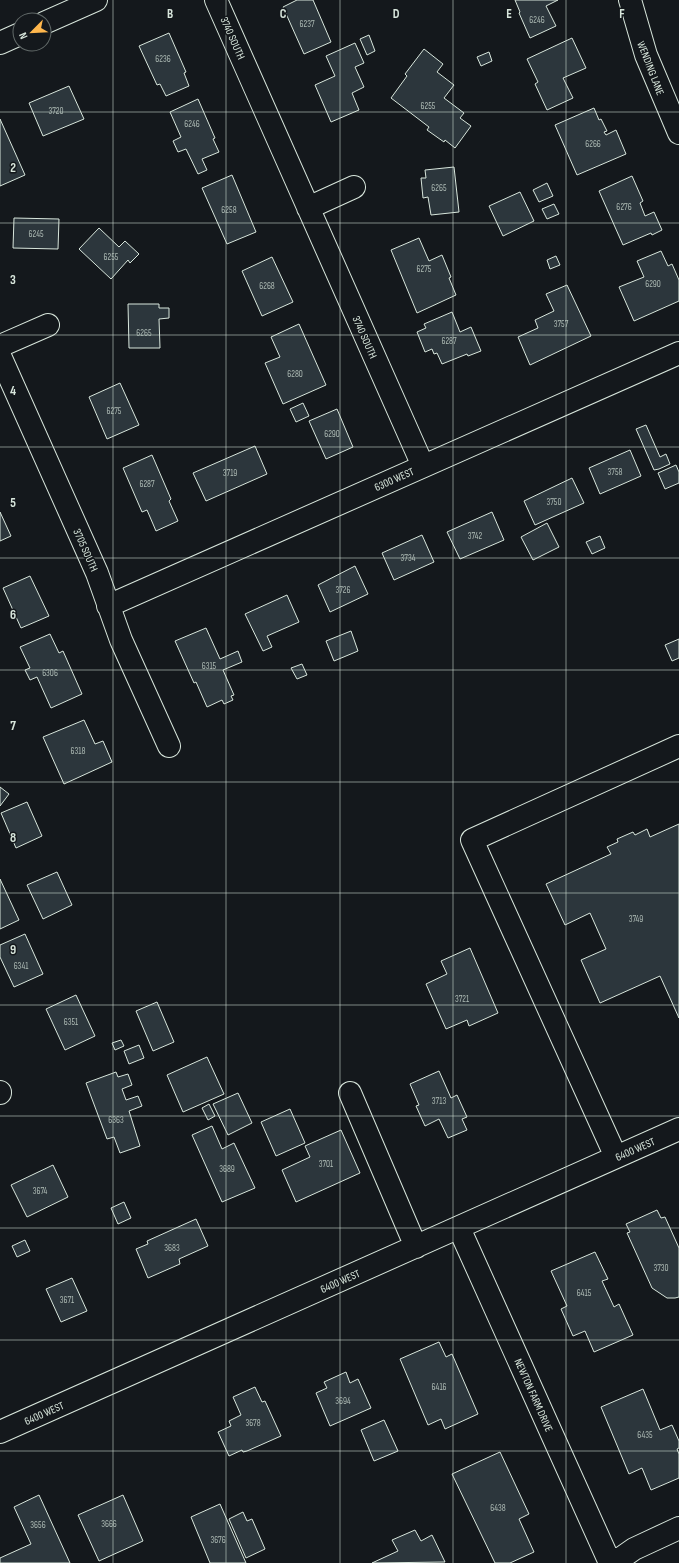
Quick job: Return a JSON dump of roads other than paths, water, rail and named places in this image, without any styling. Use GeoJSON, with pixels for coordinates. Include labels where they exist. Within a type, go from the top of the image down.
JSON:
{"type":"FeatureCollection","features":[{"type":"Feature","properties":{"kind":"street"},"geometry":{"type":"LineString","coordinates":[[52,19],[96,0]]}},
{"type":"Feature","properties":{"kind":"street","name":"3740 SOUTH"},"geometry":{"type":"LineString","coordinates":[[216,0],[423,466]]}},
{"type":"Feature","properties":{"kind":"street","name":"WENDING LANE"},"geometry":{"type":"LineString","coordinates":[[630,0],[646,55],[679,133]]}},
{"type":"Feature","properties":{"kind":"street"},"geometry":{"type":"LineString","coordinates":[[0,43],[12,38]]}},
{"type":"Feature","properties":{"kind":"street"},"geometry":{"type":"LineString","coordinates":[[308,208],[354,187]]}},
{"type":"Feature","properties":{"kind":"street"},"geometry":{"type":"LineString","coordinates":[[0,346],[48,325]]}},
{"type":"Feature","properties":{"kind":"street","name":"6300 WEST"},"geometry":{"type":"LineString","coordinates":[[108,606],[679,353]]}},
{"type":"Feature","properties":{"kind":"street","name":"3705 SOUTH"},"geometry":{"type":"LineString","coordinates":[[0,356],[96,573],[120,640],[168,746]]}},
{"type":"Feature","properties":{"kind":"street"},"geometry":{"type":"LineString","coordinates":[[616,1158],[472,840],[679,746]]}},
{"type":"Feature","properties":{"kind":"street"},"geometry":{"type":"LineString","coordinates":[[350,1093],[416,1247]]}},
{"type":"Feature","properties":{"kind":"street","name":"6400 WEST"},"geometry":{"type":"LineString","coordinates":[[0,1432],[679,1129]]}},
{"type":"Feature","properties":{"kind":"street","name":"NEWTON FARM DRIVE"},"geometry":{"type":"LineString","coordinates":[[459,1228],[610,1563]]}},
{"type":"Feature","properties":{"kind":"street"},"geometry":{"type":"LineString","coordinates":[[614,1563],[634,1549],[679,1528]]}}]}
